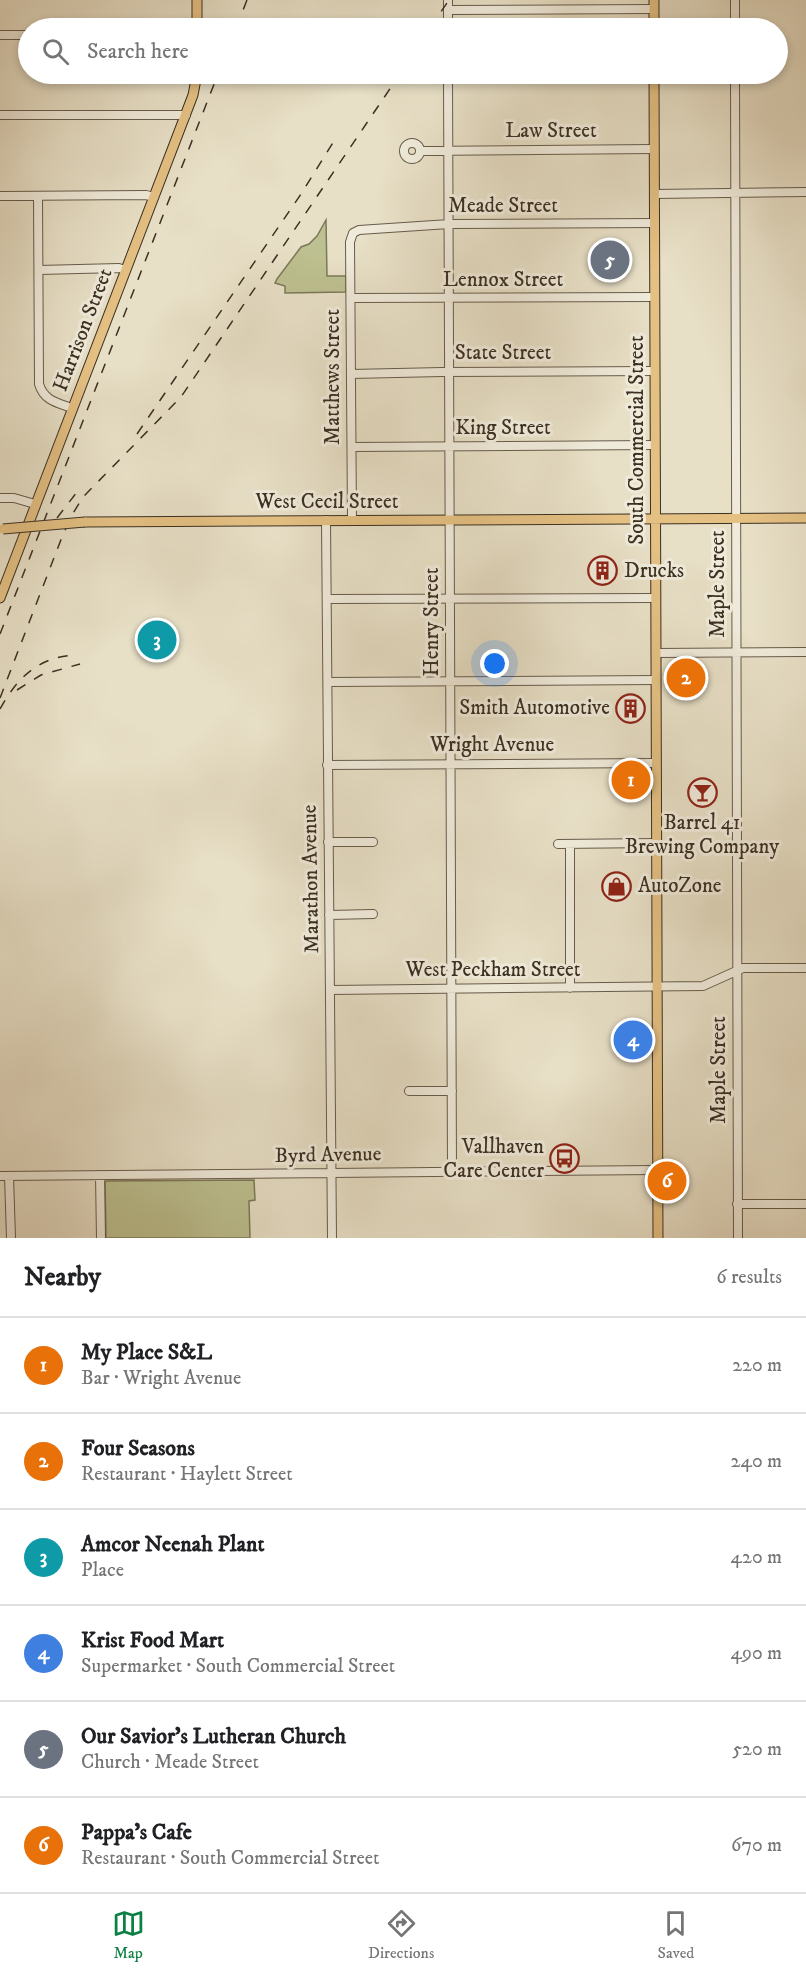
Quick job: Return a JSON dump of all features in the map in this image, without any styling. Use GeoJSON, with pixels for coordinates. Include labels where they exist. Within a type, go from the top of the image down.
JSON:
{"type":"FeatureCollection","features":[{"type":"Feature","properties":{"kind":"main road"},"geometry":{"type":"LineString","coordinates":[[197,0],[197,18]]}},
{"type":"Feature","properties":{"kind":"main road","name":"Harrison Street"},"geometry":{"type":"LineString","coordinates":[[1,594],[186,115],[195,84]]}},
{"type":"Feature","properties":{"kind":"main road","name":"South Commercial Street"},"geometry":{"type":"LineString","coordinates":[[654,84],[658,1238]]}},
{"type":"Feature","properties":{"kind":"main road","name":"West Cecil Street"},"geometry":{"type":"LineString","coordinates":[[2,530],[85,522],[806,518]]}},
{"type":"Feature","properties":{"kind":"street"},"geometry":{"type":"LineString","coordinates":[[448,0],[448,18]]}},
{"type":"Feature","properties":{"kind":"street"},"geometry":{"type":"LineString","coordinates":[[735,0],[735,18]]}},
{"type":"Feature","properties":{"kind":"street"},"geometry":{"type":"LineString","coordinates":[[448,10],[654,4]]}},
{"type":"Feature","properties":{"kind":"street"},"geometry":{"type":"LineString","coordinates":[[0,35],[18,35]]}},
{"type":"Feature","properties":{"kind":"street","name":"Henry Street"},"geometry":{"type":"LineString","coordinates":[[448,84],[452,1171]]}},
{"type":"Feature","properties":{"kind":"street","name":"Maple Street"},"geometry":{"type":"LineString","coordinates":[[735,84],[738,1238]]}},
{"type":"Feature","properties":{"kind":"street"},"geometry":{"type":"LineString","coordinates":[[0,115],[186,115]]}},
{"type":"Feature","properties":{"kind":"street","name":"Law Street"},"geometry":{"type":"LineString","coordinates":[[420,151],[654,149]]}},
{"type":"Feature","properties":{"kind":"street"},"geometry":{"type":"LineString","coordinates":[[654,194],[806,192]]}},
{"type":"Feature","properties":{"kind":"street"},"geometry":{"type":"LineString","coordinates":[[0,196],[154,197]]}},
{"type":"Feature","properties":{"kind":"street"},"geometry":{"type":"LineString","coordinates":[[38,196],[40,388],[48,399],[72,408]]}},
{"type":"Feature","properties":{"kind":"street","name":"Meade Street"},"geometry":{"type":"LineString","coordinates":[[353,233],[359,230],[449,224],[655,223]]}},
{"type":"Feature","properties":{"kind":"street","name":"Matthews Street"},"geometry":{"type":"LineString","coordinates":[[352,520],[350,242],[353,233]]}},
{"type":"Feature","properties":{"kind":"street"},"geometry":{"type":"LineString","coordinates":[[39,270],[119,268],[126,270]]}},
{"type":"Feature","properties":{"kind":"street","name":"Lennox Street"},"geometry":{"type":"LineString","coordinates":[[351,298],[655,297]]}},
{"type":"Feature","properties":{"kind":"street","name":"State Street"},"geometry":{"type":"LineString","coordinates":[[351,374],[655,371]]}},
{"type":"Feature","properties":{"kind":"street","name":"King Street"},"geometry":{"type":"LineString","coordinates":[[352,447],[655,445]]}},
{"type":"Feature","properties":{"kind":"street"},"geometry":{"type":"LineString","coordinates":[[0,498],[14,498],[35,504]]}},
{"type":"Feature","properties":{"kind":"street","name":"Marathon Avenue"},"geometry":{"type":"LineString","coordinates":[[326,520],[332,1238]]}},
{"type":"Feature","properties":{"kind":"street"},"geometry":{"type":"LineString","coordinates":[[327,599],[656,598]]}},
{"type":"Feature","properties":{"kind":"street"},"geometry":{"type":"LineString","coordinates":[[656,653],[806,652]]}},
{"type":"Feature","properties":{"kind":"street"},"geometry":{"type":"LineString","coordinates":[[328,682],[656,680]]}},
{"type":"Feature","properties":{"kind":"street","name":"Wright Avenue"},"geometry":{"type":"LineString","coordinates":[[327,765],[656,763]]}},
{"type":"Feature","properties":{"kind":"street"},"geometry":{"type":"LineString","coordinates":[[328,842],[373,842]]}},
{"type":"Feature","properties":{"kind":"street"},"geometry":{"type":"LineString","coordinates":[[558,844],[656,843]]}},
{"type":"Feature","properties":{"kind":"street"},"geometry":{"type":"LineString","coordinates":[[570,844],[570,988]]}},
{"type":"Feature","properties":{"kind":"street"},"geometry":{"type":"LineString","coordinates":[[329,915],[373,915]]}},
{"type":"Feature","properties":{"kind":"street"},"geometry":{"type":"LineString","coordinates":[[737,970],[743,968],[806,968]]}},
{"type":"Feature","properties":{"kind":"street","name":"West Peckham Street"},"geometry":{"type":"LineString","coordinates":[[330,990],[703,986],[737,970]]}},
{"type":"Feature","properties":{"kind":"street"},"geometry":{"type":"LineString","coordinates":[[409,1090],[452,1090]]}},
{"type":"Feature","properties":{"kind":"street","name":"Byrd Avenue"},"geometry":{"type":"LineString","coordinates":[[0,1176],[657,1170]]}},
{"type":"Feature","properties":{"kind":"street"},"geometry":{"type":"LineString","coordinates":[[100,1175],[101,1238]]}},
{"type":"Feature","properties":{"kind":"street"},"geometry":{"type":"LineString","coordinates":[[9,1176],[10,1238]]}},
{"type":"Feature","properties":{"kind":"street"},"geometry":{"type":"LineString","coordinates":[[737,1204],[806,1204]]}},
{"type":"Feature","properties":{"kind":"green space"},"geometry":{"type":"Polygon","coordinates":[[[326,220],[327,276],[346,276],[346,292],[285,293],[285,286],[275,283],[277,279],[301,247],[309,244],[317,236],[326,220]]]}},
{"type":"Feature","properties":{"kind":"green space"},"geometry":{"type":"Polygon","coordinates":[[[254,1180],[255,1200],[249,1201],[250,1238],[106,1238],[105,1181],[254,1180]]]}},
{"type":"Feature","properties":{"kind":"railway"},"geometry":{"type":"LineString","coordinates":[[240,18],[247,0]]}},
{"type":"Feature","properties":{"kind":"railway"},"geometry":{"type":"LineString","coordinates":[[437,18],[449,0]]}},
{"type":"Feature","properties":{"kind":"railway"},"geometry":{"type":"LineString","coordinates":[[0,634],[214,84]]}},
{"type":"Feature","properties":{"kind":"railway"},"geometry":{"type":"LineString","coordinates":[[0,698],[62,537],[83,497],[181,397],[393,84]]}},
{"type":"Feature","properties":{"kind":"railway"},"geometry":{"type":"LineString","coordinates":[[137,434],[301,194],[334,141]]}},
{"type":"Feature","properties":{"kind":"railway"},"geometry":{"type":"LineString","coordinates":[[57,518],[77,492]]}},
{"type":"Feature","properties":{"kind":"railway"},"geometry":{"type":"LineString","coordinates":[[0,709],[21,679],[30,671],[50,660],[75,655]]}},
{"type":"Feature","properties":{"kind":"railway"},"geometry":{"type":"LineString","coordinates":[[17,690],[41,675],[80,664]]}},
{"type":"Feature","properties":{"kind":"place","name":"Our Savior’s Lutheran Church"},"geometry":{"type":"Point","coordinates":[610,260]}},
{"type":"Feature","properties":{"kind":"place","name":"Drucks"},"geometry":{"type":"Point","coordinates":[603,571]}},
{"type":"Feature","properties":{"kind":"place","name":"Amcor Neenah Plant"},"geometry":{"type":"Point","coordinates":[157,640]}},
{"type":"Feature","properties":{"kind":"place","name":"Four Seasons"},"geometry":{"type":"Point","coordinates":[686,678]}},
{"type":"Feature","properties":{"kind":"place","name":"Smith Automotive"},"geometry":{"type":"Point","coordinates":[631,708]}},
{"type":"Feature","properties":{"kind":"place","name":"My Place S&L"},"geometry":{"type":"Point","coordinates":[631,780]}},
{"type":"Feature","properties":{"kind":"place","name":"Barrel 41 Brewing Company"},"geometry":{"type":"Point","coordinates":[702,792]}},
{"type":"Feature","properties":{"kind":"place","name":"AutoZone"},"geometry":{"type":"Point","coordinates":[617,886]}},
{"type":"Feature","properties":{"kind":"place","name":"Krist Food Mart"},"geometry":{"type":"Point","coordinates":[633,1040]}},
{"type":"Feature","properties":{"kind":"place","name":"Vallhaven Care Center"},"geometry":{"type":"Point","coordinates":[565,1159]}},
{"type":"Feature","properties":{"kind":"place","name":"Pappa's Cafe"},"geometry":{"type":"Point","coordinates":[667,1181]}}]}
